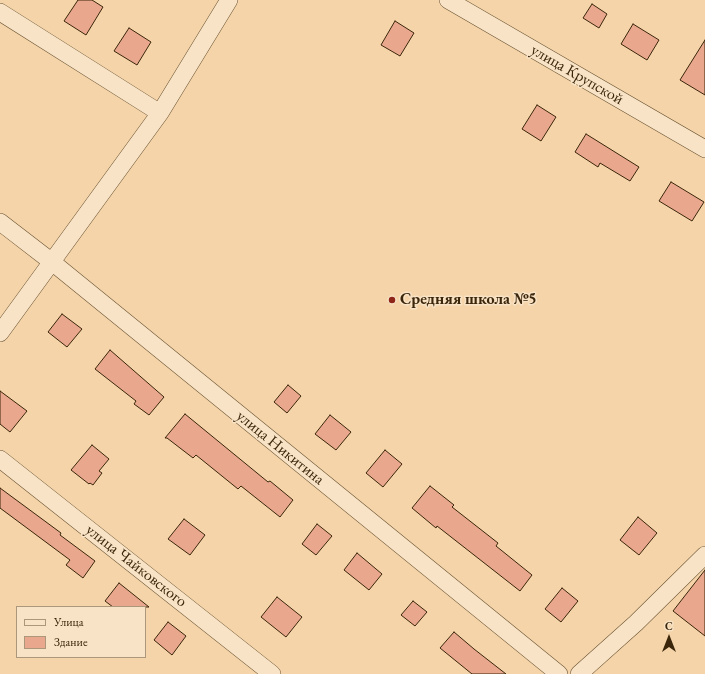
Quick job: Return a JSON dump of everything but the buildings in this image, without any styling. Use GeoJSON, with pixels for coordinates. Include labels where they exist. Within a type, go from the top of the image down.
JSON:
{"type":"FeatureCollection","features":[{"type":"Feature","properties":{"kind":"street"},"geometry":{"type":"LineString","coordinates":[[0,333],[160,113],[229,0]]}},
{"type":"Feature","properties":{"kind":"street","name":"улица Крупской"},"geometry":{"type":"LineString","coordinates":[[448,0],[705,149]]}},
{"type":"Feature","properties":{"kind":"street"},"geometry":{"type":"LineString","coordinates":[[0,12],[160,113]]}},
{"type":"Feature","properties":{"kind":"street","name":"улица Никитина"},"geometry":{"type":"LineString","coordinates":[[0,222],[52,262],[559,674]]}},
{"type":"Feature","properties":{"kind":"street","name":"улица Чайковского"},"geometry":{"type":"LineString","coordinates":[[0,459],[272,674]]}},
{"type":"Feature","properties":{"kind":"street"},"geometry":{"type":"LineString","coordinates":[[579,674],[636,623],[705,555]]}},
{"type":"Feature","properties":{"kind":"place","name":"Средняя школа №5"},"geometry":{"type":"Point","coordinates":[392,300]}}]}
